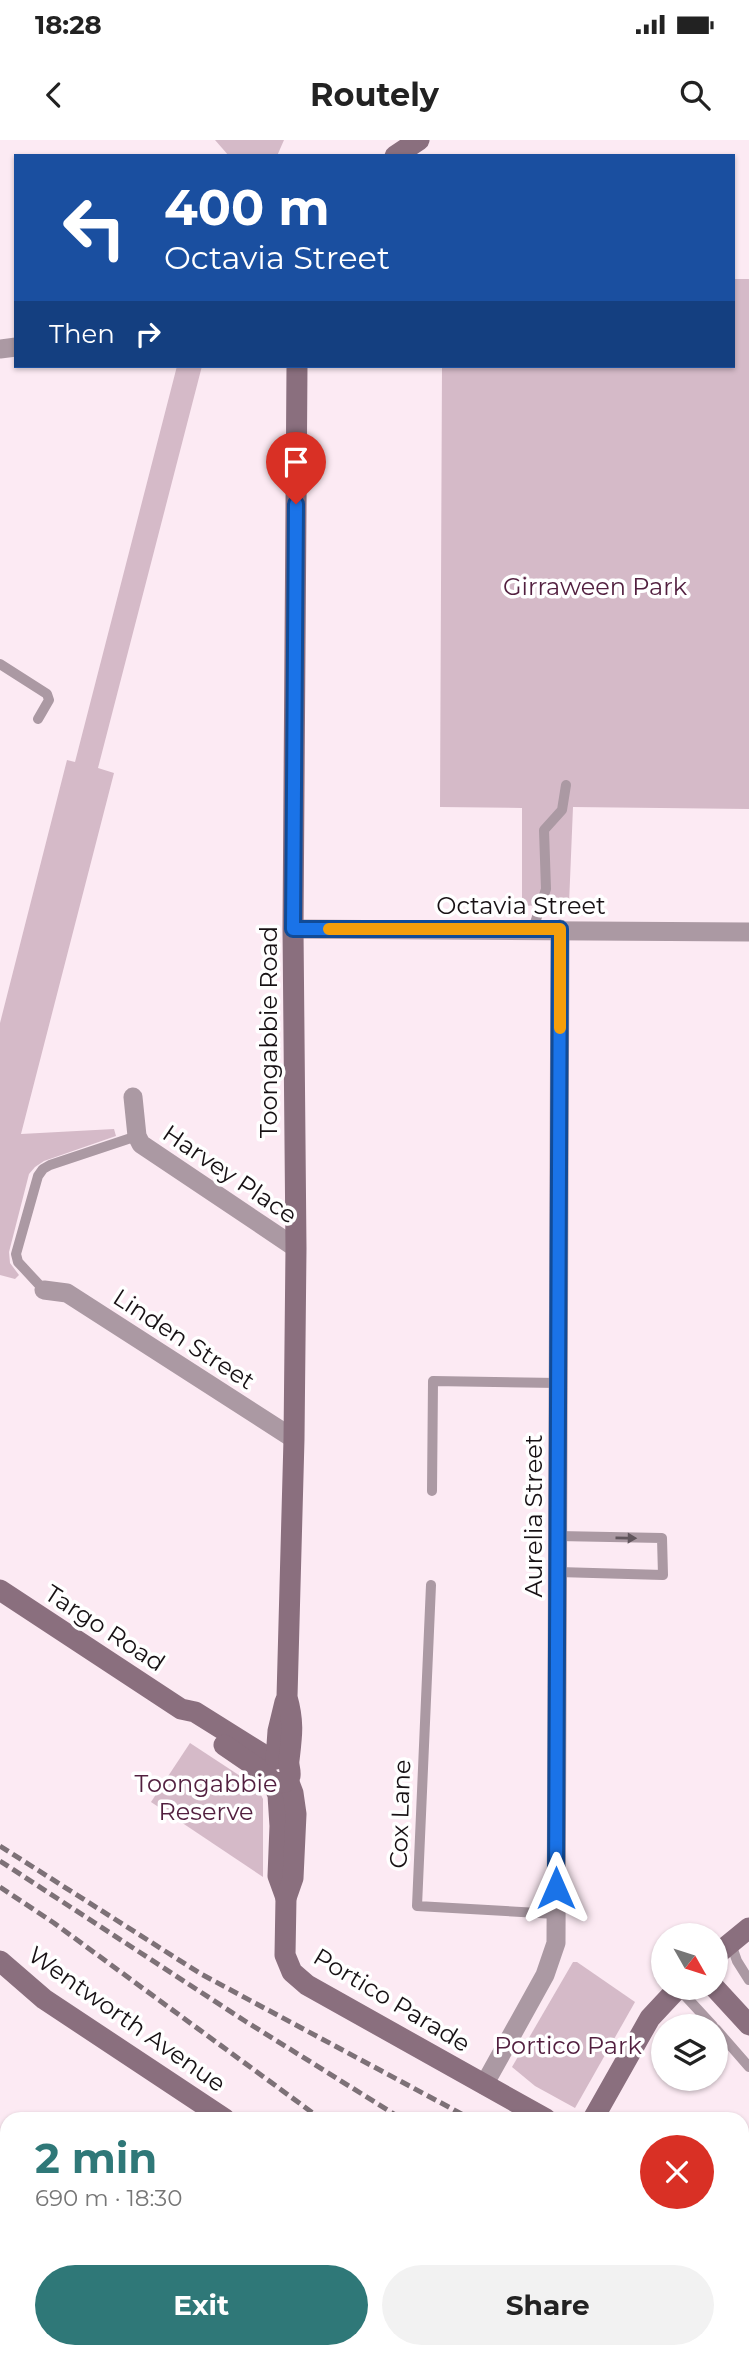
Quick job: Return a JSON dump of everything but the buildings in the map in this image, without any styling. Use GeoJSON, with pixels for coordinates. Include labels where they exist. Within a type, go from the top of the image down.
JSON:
{"type":"FeatureCollection","features":[{"type":"Feature","properties":{"kind":"main road"},"geometry":{"type":"LineString","coordinates":[[398,154],[419,140]]}},
{"type":"Feature","properties":{"kind":"main road","name":"Toongabbie Road"},"geometry":{"type":"LineString","coordinates":[[287,1964],[286,1898],[278,1876],[280,1826],[277,1770],[292,1745],[293,1718],[287,1697],[296,1248],[293,929],[297,368]]}},
{"type":"Feature","properties":{"kind":"main road","name":"Targo Road"},"geometry":{"type":"LineString","coordinates":[[0,1590],[181,1709],[195,1712],[277,1770]]}},
{"type":"Feature","properties":{"kind":"main road"},"geometry":{"type":"LineString","coordinates":[[728,1945],[749,1928]]}},
{"type":"Feature","properties":{"kind":"main road","name":"Wentworth Avenue"},"geometry":{"type":"LineString","coordinates":[[0,1961],[44,1999],[214,2112]]}},
{"type":"Feature","properties":{"kind":"main road","name":"Portico Parade"},"geometry":{"type":"LineString","coordinates":[[287,1964],[307,1985],[533,2112]]}},
{"type":"Feature","properties":{"kind":"main road"},"geometry":{"type":"LineString","coordinates":[[597,2112],[650,2018],[667,2000]]}},
{"type":"Feature","properties":{"kind":"main road"},"geometry":{"type":"LineString","coordinates":[[726,2000],[749,2025]]}},
{"type":"Feature","properties":{"kind":"street","name":"Octavia Street"},"geometry":{"type":"LineString","coordinates":[[293,929],[749,932]]}},
{"type":"Feature","properties":{"kind":"street","name":"Aurelia Street"},"geometry":{"type":"LineString","coordinates":[[484,2085],[550,1963],[556,1943],[560,929]]}},
{"type":"Feature","properties":{"kind":"street","name":"Harvey Place"},"geometry":{"type":"LineString","coordinates":[[133,1097],[137,1136],[151,1152],[296,1248]]}},
{"type":"Feature","properties":{"kind":"street","name":"Linden Street"},"geometry":{"type":"LineString","coordinates":[[44,1290],[67,1293],[294,1438]]}},
{"type":"Feature","properties":{"kind":"lane"},"geometry":{"type":"LineString","coordinates":[[0,664],[47,694],[49,700],[38,719]]}},
{"type":"Feature","properties":{"kind":"lane"},"geometry":{"type":"LineString","coordinates":[[533,929],[546,889],[544,830],[562,810],[566,785]]}},
{"type":"Feature","properties":{"kind":"lane"},"geometry":{"type":"LineString","coordinates":[[44,1290],[18,1262],[16,1254],[38,1176],[50,1165],[137,1136]]}},
{"type":"Feature","properties":{"kind":"lane"},"geometry":{"type":"LineString","coordinates":[[432,1492],[433,1381],[558,1383]]}},
{"type":"Feature","properties":{"kind":"lane"},"geometry":{"type":"LineString","coordinates":[[558,1536],[662,1538],[663,1575],[558,1572]]}},
{"type":"Feature","properties":{"kind":"lane","name":"Cox Lane"},"geometry":{"type":"LineString","coordinates":[[431,1585],[417,1906],[556,1914]]}},
{"type":"Feature","properties":{"kind":"lane"},"geometry":{"type":"LineString","coordinates":[[728,1953],[737,1961],[749,1980]]}},
{"type":"Feature","properties":{"kind":"lane"},"geometry":{"type":"LineString","coordinates":[[689,2000],[701,2014]]}},
{"type":"Feature","properties":{"kind":"lane"},"geometry":{"type":"LineString","coordinates":[[728,2044],[749,2067]]}},
{"type":"Feature","properties":{"kind":"green space"},"geometry":{"type":"Polygon","coordinates":[[[215,140],[284,140],[278,154],[227,154],[215,140]]]}},
{"type":"Feature","properties":{"kind":"green space","name":"Girraween Park"},"geometry":{"type":"Polygon","coordinates":[[[735,279],[749,279],[749,809],[573,807],[569,904],[522,906],[522,808],[440,807],[442,368],[735,368],[735,279]]]}},
{"type":"Feature","properties":{"kind":"green space"},"geometry":{"type":"Polygon","coordinates":[[[176,368],[201,368],[98,768],[114,773],[21,1134],[114,1129],[116,1136],[44,1161],[29,1174],[9,1252],[10,1263],[19,1275],[15,1279],[0,1275],[0,1023],[67,760],[75,762],[176,368]]]}},
{"type":"Feature","properties":{"kind":"green space","name":"Toongabbie Reserve"},"geometry":{"type":"Polygon","coordinates":[[[190,1743],[257,1787],[263,1799],[263,1877],[151,1802],[190,1743]]]}},
{"type":"Feature","properties":{"kind":"green space","name":"Portico Park"},"geometry":{"type":"Polygon","coordinates":[[[573,1962],[577,1962],[635,2002],[575,2108],[535,2086],[512,2067],[573,1962]]]}},
{"type":"Feature","properties":{"kind":"railway"},"geometry":{"type":"LineString","coordinates":[[0,1846],[201,1974],[458,2112]]}},
{"type":"Feature","properties":{"kind":"railway"},"geometry":{"type":"LineString","coordinates":[[0,1861],[245,2021],[391,2112]]}},
{"type":"Feature","properties":{"kind":"railway"},"geometry":{"type":"LineString","coordinates":[[0,1887],[54,1923],[311,2112]]}},
{"type":"Feature","properties":{"kind":"slow traffic"},"geometry":{"type":"LineString","coordinates":[[329,929],[560,929],[560,1028]]}},
{"type":"Feature","properties":{"kind":"route"},"geometry":{"type":"LineString","coordinates":[[296,504],[293,929],[560,929],[556,1888]]}}]}
